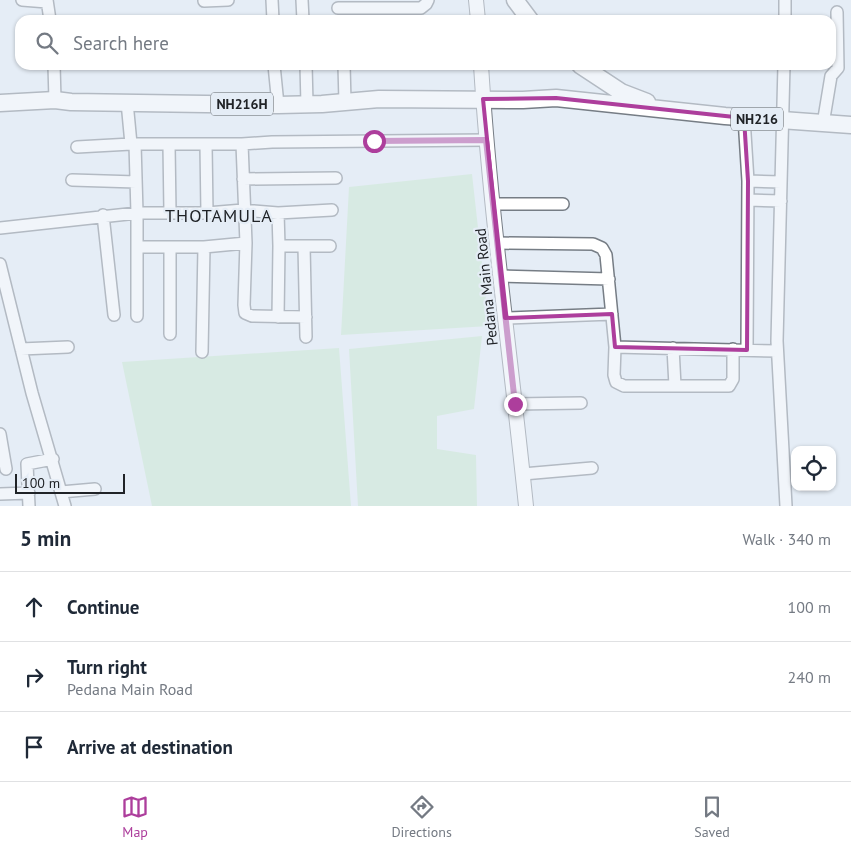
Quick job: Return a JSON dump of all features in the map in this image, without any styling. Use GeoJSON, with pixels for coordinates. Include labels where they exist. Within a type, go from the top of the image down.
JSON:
{"type":"FeatureCollection","features":[{"type":"Feature","properties":{"kind":"highway"},"geometry":{"type":"LineString","coordinates":[[515,0],[526,15]]}},
{"type":"Feature","properties":{"kind":"highway","name":"NH216"},"geometry":{"type":"LineString","coordinates":[[588,70],[621,92],[663,109],[744,118],[851,125]]}},
{"type":"Feature","properties":{"kind":"highway","name":"NH216H"},"geometry":{"type":"LineString","coordinates":[[0,103],[55,100],[71,102],[307,104],[394,99],[523,100],[556,98],[663,109]]}},
{"type":"Feature","properties":{"kind":"main road"},"geometry":{"type":"LineString","coordinates":[[476,0],[478,15]]}},
{"type":"Feature","properties":{"kind":"main road","name":"Pedana Main Road"},"geometry":{"type":"LineString","coordinates":[[481,70],[486,140],[526,506]]}},
{"type":"Feature","properties":{"kind":"street"},"geometry":{"type":"LineString","coordinates":[[22,0],[47,1],[49,15]]}},
{"type":"Feature","properties":{"kind":"street"},"geometry":{"type":"LineString","coordinates":[[204,1],[228,0]]}},
{"type":"Feature","properties":{"kind":"street"},"geometry":{"type":"LineString","coordinates":[[272,0],[274,15]]}},
{"type":"Feature","properties":{"kind":"street"},"geometry":{"type":"LineString","coordinates":[[302,0],[303,15]]}},
{"type":"Feature","properties":{"kind":"street"},"geometry":{"type":"LineString","coordinates":[[338,8],[421,8],[428,0]]}},
{"type":"Feature","properties":{"kind":"street"},"geometry":{"type":"LineString","coordinates":[[785,0],[785,15]]}},
{"type":"Feature","properties":{"kind":"street"},"geometry":{"type":"LineString","coordinates":[[823,124],[831,76],[838,68],[836,12]]}},
{"type":"Feature","properties":{"kind":"street"},"geometry":{"type":"LineString","coordinates":[[54,70],[55,100]]}},
{"type":"Feature","properties":{"kind":"street"},"geometry":{"type":"LineString","coordinates":[[275,70],[278,104]]}},
{"type":"Feature","properties":{"kind":"street"},"geometry":{"type":"LineString","coordinates":[[306,70],[307,104]]}},
{"type":"Feature","properties":{"kind":"street"},"geometry":{"type":"LineString","coordinates":[[344,70],[345,102]]}},
{"type":"Feature","properties":{"kind":"street"},"geometry":{"type":"LineString","coordinates":[[784,70],[777,351],[786,506]]}},
{"type":"Feature","properties":{"kind":"street"},"geometry":{"type":"LineString","coordinates":[[128,102],[138,213],[137,316]]}},
{"type":"Feature","properties":{"kind":"street"},"geometry":{"type":"LineString","coordinates":[[744,118],[748,181],[747,350]]}},
{"type":"Feature","properties":{"kind":"street"},"geometry":{"type":"LineString","coordinates":[[77,148],[133,144],[206,145],[279,142],[486,140]]}},
{"type":"Feature","properties":{"kind":"street"},"geometry":{"type":"LineString","coordinates":[[242,144],[243,210],[246,243],[245,313],[252,316],[306,317]]}},
{"type":"Feature","properties":{"kind":"street"},"geometry":{"type":"LineString","coordinates":[[169,145],[170,212]]}},
{"type":"Feature","properties":{"kind":"street"},"geometry":{"type":"LineString","coordinates":[[206,145],[208,212]]}},
{"type":"Feature","properties":{"kind":"street"},"geometry":{"type":"LineString","coordinates":[[243,179],[336,178]]}},
{"type":"Feature","properties":{"kind":"street"},"geometry":{"type":"LineString","coordinates":[[72,180],[136,182]]}},
{"type":"Feature","properties":{"kind":"street"},"geometry":{"type":"LineString","coordinates":[[748,181],[781,182]]}},
{"type":"Feature","properties":{"kind":"street"},"geometry":{"type":"LineString","coordinates":[[748,200],[780,201]]}},
{"type":"Feature","properties":{"kind":"street"},"geometry":{"type":"LineString","coordinates":[[493,204],[563,204]]}},
{"type":"Feature","properties":{"kind":"street"},"geometry":{"type":"LineString","coordinates":[[0,228],[138,213],[243,210],[278,213],[332,210]]}},
{"type":"Feature","properties":{"kind":"street"},"geometry":{"type":"LineString","coordinates":[[278,213],[278,317]]}},
{"type":"Feature","properties":{"kind":"street"},"geometry":{"type":"LineString","coordinates":[[103,216],[114,315]]}},
{"type":"Feature","properties":{"kind":"street"},"geometry":{"type":"LineString","coordinates":[[137,247],[204,247],[246,243]]}},
{"type":"Feature","properties":{"kind":"street"},"geometry":{"type":"LineString","coordinates":[[498,243],[593,244],[602,248],[606,255],[609,279],[615,346],[614,375],[616,382],[624,386],[729,386],[734,379],[732,350]]}},
{"type":"Feature","properties":{"kind":"street"},"geometry":{"type":"LineString","coordinates":[[279,246],[330,246]]}},
{"type":"Feature","properties":{"kind":"street"},"geometry":{"type":"LineString","coordinates":[[304,246],[306,337]]}},
{"type":"Feature","properties":{"kind":"street"},"geometry":{"type":"LineString","coordinates":[[202,352],[204,247]]}},
{"type":"Feature","properties":{"kind":"street"},"geometry":{"type":"LineString","coordinates":[[170,248],[170,334]]}},
{"type":"Feature","properties":{"kind":"street"},"geometry":{"type":"LineString","coordinates":[[0,264],[5,306],[21,349],[65,506]]}},
{"type":"Feature","properties":{"kind":"street"},"geometry":{"type":"LineString","coordinates":[[501,276],[609,279]]}},
{"type":"Feature","properties":{"kind":"street"},"geometry":{"type":"LineString","coordinates":[[505,318],[612,314]]}},
{"type":"Feature","properties":{"kind":"street"},"geometry":{"type":"LineString","coordinates":[[615,346],[777,351]]}},
{"type":"Feature","properties":{"kind":"street"},"geometry":{"type":"LineString","coordinates":[[21,349],[68,347]]}},
{"type":"Feature","properties":{"kind":"street"},"geometry":{"type":"LineString","coordinates":[[674,348],[675,386]]}},
{"type":"Feature","properties":{"kind":"street"},"geometry":{"type":"LineString","coordinates":[[515,404],[580,403]]}},
{"type":"Feature","properties":{"kind":"street"},"geometry":{"type":"LineString","coordinates":[[0,434],[3,469],[52,459]]}},
{"type":"Feature","properties":{"kind":"street"},"geometry":{"type":"LineString","coordinates":[[27,464],[29,506]]}},
{"type":"Feature","properties":{"kind":"street"},"geometry":{"type":"LineString","coordinates":[[523,474],[592,468]]}},
{"type":"Feature","properties":{"kind":"street"},"geometry":{"type":"LineString","coordinates":[[62,492],[95,489]]}},
{"type":"Feature","properties":{"kind":"street"},"geometry":{"type":"LineString","coordinates":[[0,494],[28,493]]}},
{"type":"Feature","properties":{"kind":"highlighted area"},"geometry":{"type":"Polygon","coordinates":[[[556,98],[744,118],[748,181],[747,350],[615,347],[612,314],[505,318],[483,99],[556,98]]]}},
{"type":"Feature","properties":{"kind":"green space"},"geometry":{"type":"Polygon","coordinates":[[[472,174],[489,326],[341,335],[349,187],[472,174]]]}},
{"type":"Feature","properties":{"kind":"green space"},"geometry":{"type":"Polygon","coordinates":[[[482,336],[474,409],[437,416],[437,449],[476,455],[477,506],[358,506],[349,349],[482,336]]]}},
{"type":"Feature","properties":{"kind":"green space"},"geometry":{"type":"Polygon","coordinates":[[[339,348],[351,506],[152,506],[122,362],[339,348]]]}},
{"type":"Feature","properties":{"kind":"district","name":"THOTAMULA"},"geometry":{"type":"Point","coordinates":[219,215]}},
{"type":"Feature","properties":{"kind":"route"},"geometry":{"type":"LineString","coordinates":[[374,141],[486,140],[515,404]]}}]}
